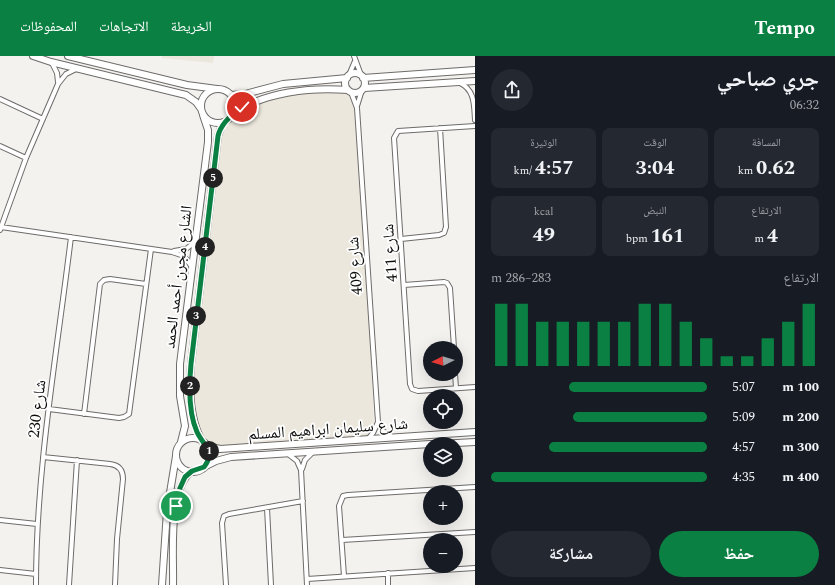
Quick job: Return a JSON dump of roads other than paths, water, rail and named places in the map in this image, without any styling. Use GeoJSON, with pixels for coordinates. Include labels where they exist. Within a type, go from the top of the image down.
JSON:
{"type":"FeatureCollection","features":[{"type":"Feature","properties":{"kind":"street"},"geometry":{"type":"LineString","coordinates":[[33,56],[77,69],[186,95],[196,102],[207,119],[217,123],[227,120],[233,113],[250,103],[272,96],[310,91],[358,92],[363,89],[475,81]]}},
{"type":"Feature","properties":{"kind":"street"},"geometry":{"type":"LineString","coordinates":[[68,56],[187,85],[222,90],[231,96],[234,104],[233,113]]}},
{"type":"Feature","properties":{"kind":"street"},"geometry":{"type":"LineString","coordinates":[[88,56],[94,63]]}},
{"type":"Feature","properties":{"kind":"street"},"geometry":{"type":"LineString","coordinates":[[350,91],[346,86],[355,58]]}},
{"type":"Feature","properties":{"kind":"street"},"geometry":{"type":"LineString","coordinates":[[355,58],[365,82],[363,89]]}},
{"type":"Feature","properties":{"kind":"street"},"geometry":{"type":"LineString","coordinates":[[51,62],[57,72],[58,84]]}},
{"type":"Feature","properties":{"kind":"street"},"geometry":{"type":"LineString","coordinates":[[77,69],[66,74],[58,84],[26,158],[0,229],[172,252],[184,256],[192,267]]}},
{"type":"Feature","properties":{"kind":"street"},"geometry":{"type":"LineString","coordinates":[[231,96],[245,94],[277,85],[348,76],[355,73],[362,76],[475,70]]}},
{"type":"Feature","properties":{"kind":"street"},"geometry":{"type":"LineString","coordinates":[[309,81],[310,91]]}},
{"type":"Feature","properties":{"kind":"street"},"geometry":{"type":"LineString","coordinates":[[458,82],[469,88],[474,95],[475,120]]}},
{"type":"Feature","properties":{"kind":"street"},"geometry":{"type":"LineString","coordinates":[[202,112],[201,103],[206,93],[217,89]]}},
{"type":"Feature","properties":{"kind":"street","name":"شارع 409"},"geometry":{"type":"LineString","coordinates":[[357,108],[363,89]]}},
{"type":"Feature","properties":{"kind":"street","name":"شارع 409"},"geometry":{"type":"LineString","coordinates":[[350,91],[357,108],[378,422]]}},
{"type":"Feature","properties":{"kind":"street"},"geometry":{"type":"LineString","coordinates":[[0,99],[43,119]]}},
{"type":"Feature","properties":{"kind":"street","name":"الشارع مجرن أحمد الحمد"},"geometry":{"type":"LineString","coordinates":[[181,442],[185,426],[180,396],[180,369],[208,136],[202,112]]}},
{"type":"Feature","properties":{"kind":"street","name":"الشارع مجرن أحمد الحمد"},"geometry":{"type":"LineString","coordinates":[[202,441],[196,431],[193,416],[190,382],[191,364],[218,136],[222,125],[227,120]]}},
{"type":"Feature","properties":{"kind":"street","name":"شارع 411"},"geometry":{"type":"LineString","coordinates":[[475,126],[398,130],[395,133],[394,138],[410,384],[412,389],[418,391],[475,387]]}},
{"type":"Feature","properties":{"kind":"street"},"geometry":{"type":"LineString","coordinates":[[401,239],[439,235],[444,233],[446,227],[440,128]]}},
{"type":"Feature","properties":{"kind":"street"},"geometry":{"type":"LineString","coordinates":[[0,146],[26,158]]}},
{"type":"Feature","properties":{"kind":"street","name":"شارع 230"},"geometry":{"type":"LineString","coordinates":[[36,585],[37,524],[43,457],[71,238]]}},
{"type":"Feature","properties":{"kind":"street"},"geometry":{"type":"LineString","coordinates":[[172,252],[186,250],[195,242]]}},
{"type":"Feature","properties":{"kind":"street"},"geometry":{"type":"LineString","coordinates":[[49,409],[122,418],[127,416],[130,411],[151,249]]}},
{"type":"Feature","properties":{"kind":"street"},"geometry":{"type":"LineString","coordinates":[[84,414],[100,284],[107,279],[146,284]]}},
{"type":"Feature","properties":{"kind":"street"},"geometry":{"type":"LineString","coordinates":[[404,285],[447,283],[450,288],[454,341]]}},
{"type":"Feature","properties":{"kind":"street"},"geometry":{"type":"LineString","coordinates":[[456,381],[456,388]]}},
{"type":"Feature","properties":{"kind":"street"},"geometry":{"type":"LineString","coordinates":[[378,422],[383,431],[392,437]]}},
{"type":"Feature","properties":{"kind":"street"},"geometry":{"type":"LineString","coordinates":[[368,439],[373,433],[378,422]]}},
{"type":"Feature","properties":{"kind":"street","name":"شارع سليمان ابراهيم المسلم"},"geometry":{"type":"LineString","coordinates":[[207,446],[220,449],[475,432]]}},
{"type":"Feature","properties":{"kind":"street"},"geometry":{"type":"LineString","coordinates":[[162,585],[166,511],[176,456],[181,442],[191,438],[202,441],[207,446],[209,457],[204,467],[192,471],[181,484],[177,502],[173,542],[173,585]]}},
{"type":"Feature","properties":{"kind":"street"},"geometry":{"type":"LineString","coordinates":[[463,443],[475,442]]}},
{"type":"Feature","properties":{"kind":"street","name":"شارع سليمان ابراهيم المسلم"},"geometry":{"type":"LineString","coordinates":[[204,467],[216,461],[231,457],[423,444]]}},
{"type":"Feature","properties":{"kind":"street"},"geometry":{"type":"LineString","coordinates":[[307,585],[302,470],[305,460],[314,452]]}},
{"type":"Feature","properties":{"kind":"street"},"geometry":{"type":"LineString","coordinates":[[288,454],[297,461],[302,470]]}},
{"type":"Feature","properties":{"kind":"street"},"geometry":{"type":"LineString","coordinates":[[176,456],[183,468],[192,471]]}},
{"type":"Feature","properties":{"kind":"street"},"geometry":{"type":"LineString","coordinates":[[43,457],[114,464],[119,467],[122,473],[115,585]]}},
{"type":"Feature","properties":{"kind":"street"},"geometry":{"type":"LineString","coordinates":[[69,585],[77,460]]}},
{"type":"Feature","properties":{"kind":"street"},"geometry":{"type":"LineString","coordinates":[[344,576],[339,503],[346,495],[475,487]]}},
{"type":"Feature","properties":{"kind":"street"},"geometry":{"type":"LineString","coordinates":[[226,585],[223,518],[229,514],[303,501]]}},
{"type":"Feature","properties":{"kind":"street"},"geometry":{"type":"LineString","coordinates":[[267,508],[272,585]]}},
{"type":"Feature","properties":{"kind":"street"},"geometry":{"type":"LineString","coordinates":[[0,520],[37,524]]}},
{"type":"Feature","properties":{"kind":"street"},"geometry":{"type":"LineString","coordinates":[[342,540],[475,532]]}},
{"type":"Feature","properties":{"kind":"street"},"geometry":{"type":"LineString","coordinates":[[307,578],[475,568]]}},
{"type":"Feature","properties":{"kind":"street"},"geometry":{"type":"LineString","coordinates":[[0,570],[36,574]]}},
{"type":"Feature","properties":{"kind":"street"},"geometry":{"type":"LineString","coordinates":[[388,573],[388,585]]}}]}
